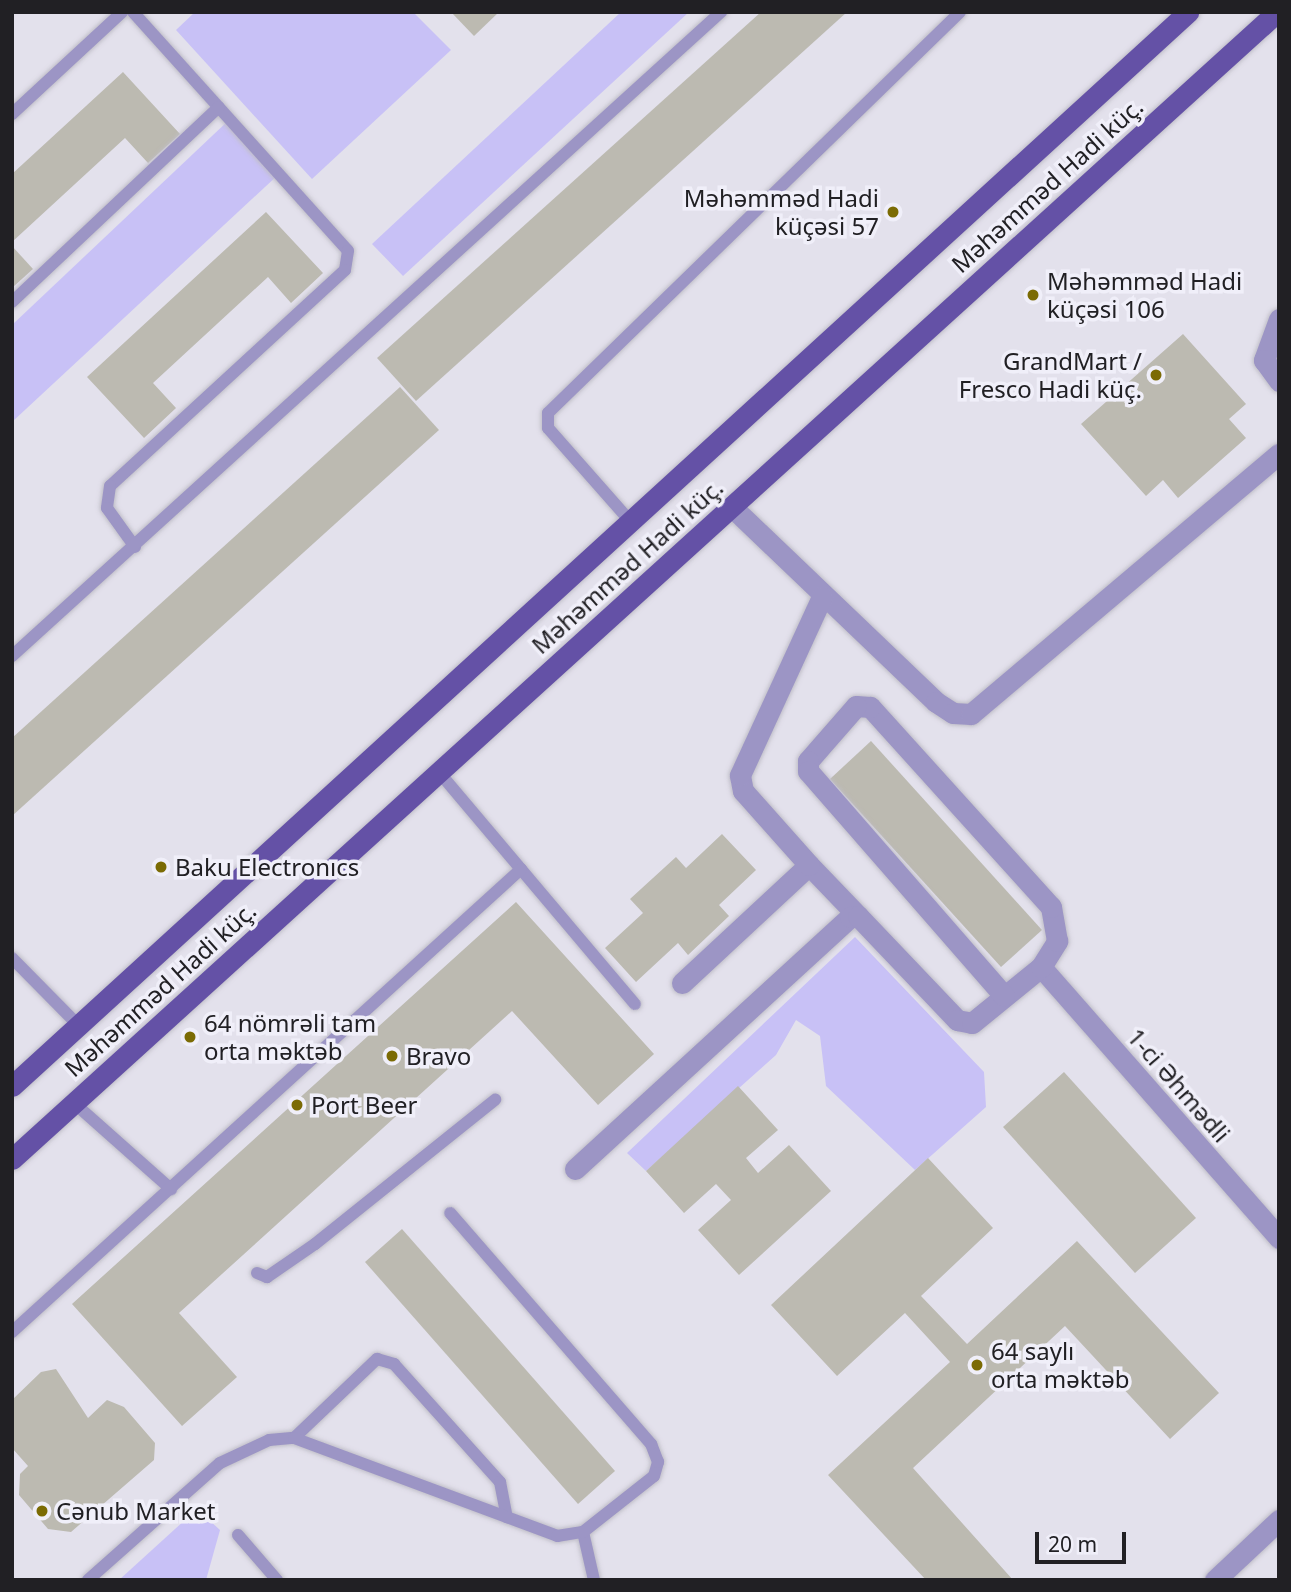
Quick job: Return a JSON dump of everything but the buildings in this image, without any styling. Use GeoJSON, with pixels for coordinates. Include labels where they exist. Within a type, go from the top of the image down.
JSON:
{"type":"FeatureCollection","features":[{"type":"Feature","properties":{"kind":"main road","name":"Məhəmməd Hadi küç."},"geometry":{"type":"LineString","coordinates":[[12,1086],[1188,12]]}},
{"type":"Feature","properties":{"kind":"main road","name":"Məhəmməd Hadi küç."},"geometry":{"type":"LineString","coordinates":[[12,1159],[1277,12]]}},
{"type":"Feature","properties":{"kind":"street"},"geometry":{"type":"LineString","coordinates":[[1279,319],[1264,360],[1279,381]]}},
{"type":"Feature","properties":{"kind":"street"},"geometry":{"type":"LineString","coordinates":[[732,507],[822,597],[936,702],[953,713],[971,714],[1279,454]]}},
{"type":"Feature","properties":{"kind":"street"},"geometry":{"type":"LineString","coordinates":[[822,597],[740,775],[743,792],[957,1020],[972,1023],[1041,967],[1057,941],[1051,907],[870,707],[856,706],[808,761],[808,771],[1004,996]]}},
{"type":"Feature","properties":{"kind":"street"},"geometry":{"type":"LineString","coordinates":[[682,983],[809,865]]}},
{"type":"Feature","properties":{"kind":"street"},"geometry":{"type":"LineString","coordinates":[[575,1170],[858,916]]}},
{"type":"Feature","properties":{"kind":"street","name":"1-ci Əhmədli"},"geometry":{"type":"LineString","coordinates":[[1041,967],[1279,1238]]}},
{"type":"Feature","properties":{"kind":"street"},"geometry":{"type":"LineString","coordinates":[[1215,1580],[1279,1520]]}},
{"type":"Feature","properties":{"kind":"lane"},"geometry":{"type":"LineString","coordinates":[[12,114],[122,12]]}},
{"type":"Feature","properties":{"kind":"lane"},"geometry":{"type":"LineString","coordinates":[[133,12],[348,251],[345,270],[110,486],[107,508],[135,547]]}},
{"type":"Feature","properties":{"kind":"lane"},"geometry":{"type":"LineString","coordinates":[[12,656],[721,12]]}},
{"type":"Feature","properties":{"kind":"lane"},"geometry":{"type":"LineString","coordinates":[[631,521],[548,428],[548,413],[960,12]]}},
{"type":"Feature","properties":{"kind":"lane"},"geometry":{"type":"LineString","coordinates":[[12,302],[219,107]]}},
{"type":"Feature","properties":{"kind":"lane"},"geometry":{"type":"LineString","coordinates":[[438,771],[635,1004]]}},
{"type":"Feature","properties":{"kind":"lane"},"geometry":{"type":"LineString","coordinates":[[12,1332],[521,869]]}},
{"type":"Feature","properties":{"kind":"lane"},"geometry":{"type":"LineString","coordinates":[[12,958],[78,1025]]}},
{"type":"Feature","properties":{"kind":"lane"},"geometry":{"type":"LineString","coordinates":[[257,1273],[267,1277],[315,1244],[495,1100]]}},
{"type":"Feature","properties":{"kind":"lane"},"geometry":{"type":"LineString","coordinates":[[74,1103],[171,1189]]}},
{"type":"Feature","properties":{"kind":"lane"},"geometry":{"type":"LineString","coordinates":[[88,1580],[240,1448],[294,1438],[557,1536],[583,1532],[654,1476],[657,1462],[651,1444],[450,1213]]}},
{"type":"Feature","properties":{"kind":"lane"},"geometry":{"type":"LineString","coordinates":[[294,1438],[377,1359],[394,1364],[500,1482],[507,1517]]}},
{"type":"Feature","properties":{"kind":"lane"},"geometry":{"type":"LineString","coordinates":[[583,1532],[594,1580]]}},
{"type":"Feature","properties":{"kind":"lane"},"geometry":{"type":"LineString","coordinates":[[239,1535],[277,1580]]}},
{"type":"Feature","properties":{"kind":"shaded area"},"geometry":{"type":"Polygon","coordinates":[[[195,12],[413,12],[451,50],[312,179],[176,30],[195,12]]]}},
{"type":"Feature","properties":{"kind":"shaded area"},"geometry":{"type":"Polygon","coordinates":[[[621,12],[689,12],[403,276],[372,244],[621,12]]]}},
{"type":"Feature","properties":{"kind":"shaded area"},"geometry":{"type":"Polygon","coordinates":[[[230,119],[279,174],[12,422],[12,325],[230,119]]]}},
{"type":"Feature","properties":{"kind":"shaded area"},"geometry":{"type":"Polygon","coordinates":[[[855,937],[984,1072],[986,1107],[915,1170],[826,1086],[820,1036],[796,1020],[776,1055],[646,1171],[627,1153],[855,937]]]}},
{"type":"Feature","properties":{"kind":"shaded area"},"geometry":{"type":"Polygon","coordinates":[[[197,1509],[220,1530],[206,1580],[119,1580],[197,1509]]]}},
{"type":"Feature","properties":{"kind":"place","name":"Məhəmməd Hadi küçəsi 57"},"geometry":{"type":"Point","coordinates":[893,212]}},
{"type":"Feature","properties":{"kind":"place","name":"Məhəmməd Hadi küçəsi 106"},"geometry":{"type":"Point","coordinates":[1033,295]}},
{"type":"Feature","properties":{"kind":"place","name":"GrandMart / Fresco Hadi küç."},"geometry":{"type":"Point","coordinates":[1156,375]}},
{"type":"Feature","properties":{"kind":"place","name":"Baku Electronıcs"},"geometry":{"type":"Point","coordinates":[161,867]}},
{"type":"Feature","properties":{"kind":"place","name":"64 nömrəli tam orta məktəb"},"geometry":{"type":"Point","coordinates":[190,1037]}},
{"type":"Feature","properties":{"kind":"place","name":"Bravo"},"geometry":{"type":"Point","coordinates":[392,1056]}},
{"type":"Feature","properties":{"kind":"place","name":"Port Beer"},"geometry":{"type":"Point","coordinates":[297,1105]}},
{"type":"Feature","properties":{"kind":"place","name":"64 saylı orta məktəb"},"geometry":{"type":"Point","coordinates":[977,1365]}},
{"type":"Feature","properties":{"kind":"place","name":"Cənub Market"},"geometry":{"type":"Point","coordinates":[42,1511]}}]}
